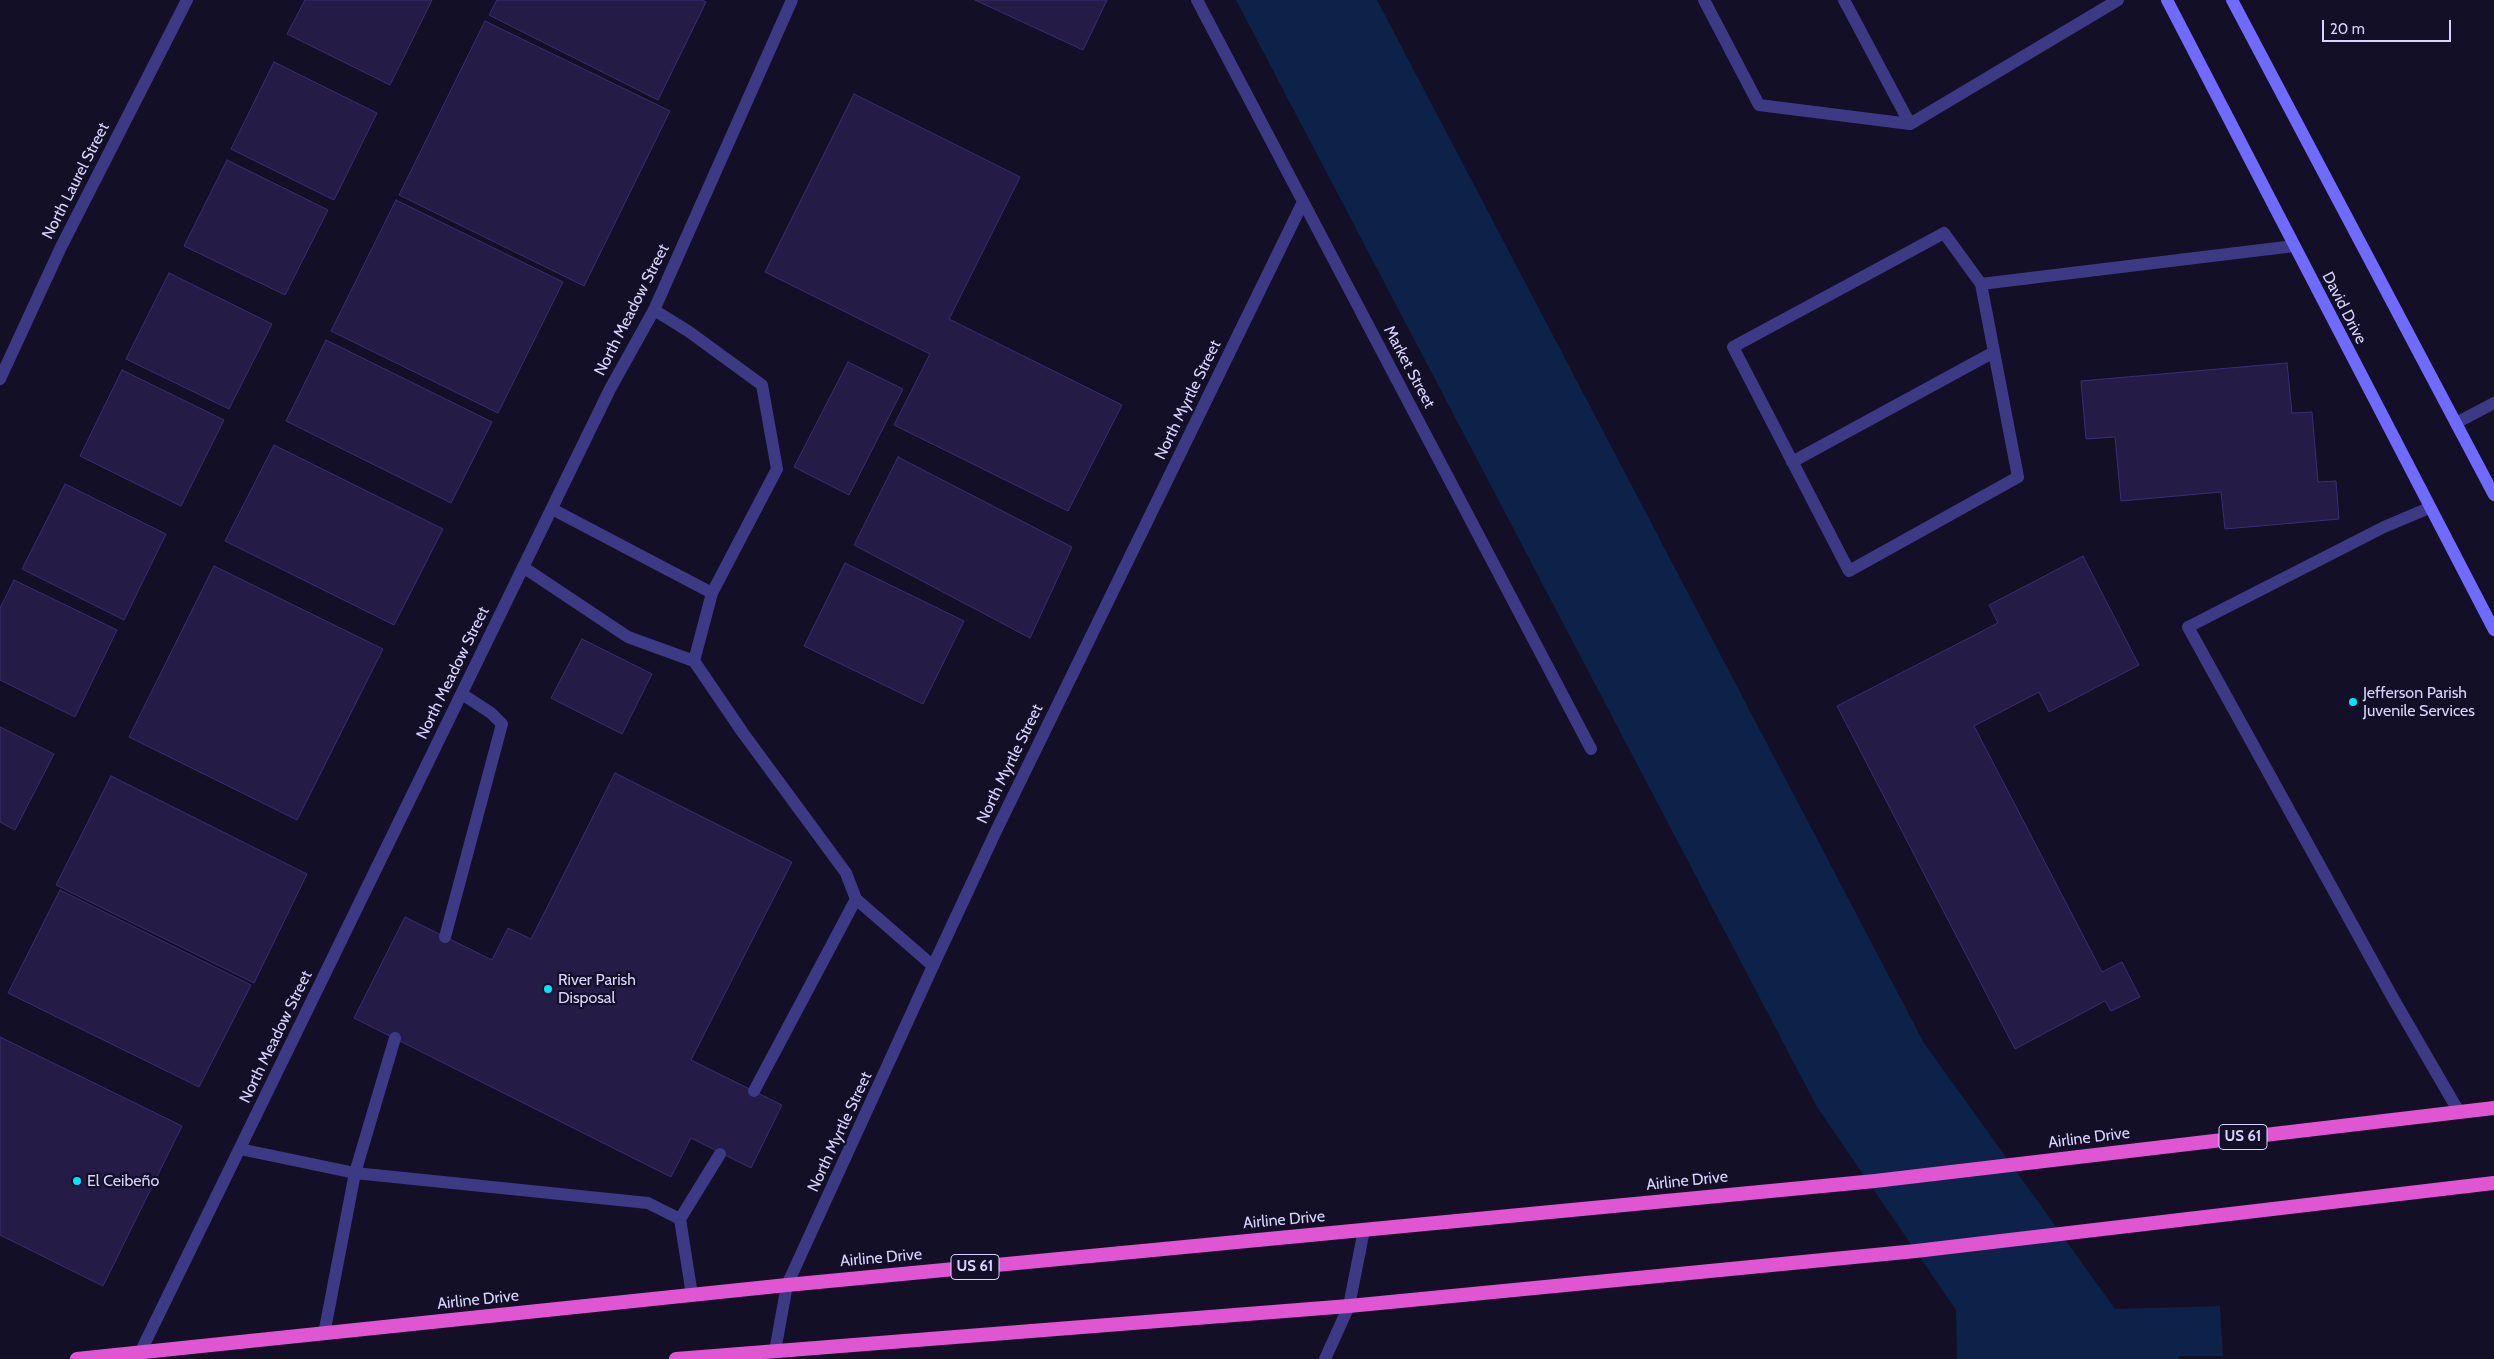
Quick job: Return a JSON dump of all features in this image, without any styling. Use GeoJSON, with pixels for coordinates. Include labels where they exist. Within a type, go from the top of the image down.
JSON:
{"type":"FeatureCollection","features":[{"type":"Feature","properties":{"kind":"highway","name":"Airline Drive"},"geometry":{"type":"LineString","coordinates":[[76,1359],[141,1356],[324,1334],[787,1284],[1875,1181],[2494,1108]]}},
{"type":"Feature","properties":{"kind":"highway"},"geometry":{"type":"LineString","coordinates":[[676,1359],[1348,1306],[1916,1251],[2494,1183]]}},
{"type":"Feature","properties":{"kind":"main road","name":"David Drive"},"geometry":{"type":"LineString","coordinates":[[2167,0],[2494,630]]}},
{"type":"Feature","properties":{"kind":"main road"},"geometry":{"type":"LineString","coordinates":[[2232,0],[2494,495]]}},
{"type":"Feature","properties":{"kind":"street","name":"North Laurel Street"},"geometry":{"type":"LineString","coordinates":[[0,379],[61,247],[187,0]]}},
{"type":"Feature","properties":{"kind":"street","name":"North Meadow Street"},"geometry":{"type":"LineString","coordinates":[[141,1356],[610,389],[654,310],[792,0]]}},
{"type":"Feature","properties":{"kind":"street","name":"Market Street"},"geometry":{"type":"LineString","coordinates":[[1197,0],[1591,749]]}},
{"type":"Feature","properties":{"kind":"street"},"geometry":{"type":"LineString","coordinates":[[1704,0],[1759,105],[1910,124],[2115,1]]}},
{"type":"Feature","properties":{"kind":"street"},"geometry":{"type":"LineString","coordinates":[[1844,0],[1910,124]]}},
{"type":"Feature","properties":{"kind":"street","name":"North Myrtle Street"},"geometry":{"type":"LineString","coordinates":[[775,1351],[787,1284],[933,966],[996,831],[1303,202]]}},
{"type":"Feature","properties":{"kind":"street"},"geometry":{"type":"LineString","coordinates":[[1944,234],[1981,284],[2018,478],[1849,571],[1733,348],[1944,234]]}},
{"type":"Feature","properties":{"kind":"street"},"geometry":{"type":"LineString","coordinates":[[1981,284],[2294,246]]}},
{"type":"Feature","properties":{"kind":"street"},"geometry":{"type":"LineString","coordinates":[[654,310],[688,331],[762,385],[777,469],[712,593],[694,661]]}},
{"type":"Feature","properties":{"kind":"street"},"geometry":{"type":"LineString","coordinates":[[1792,462],[1994,352]]}},
{"type":"Feature","properties":{"kind":"street"},"geometry":{"type":"LineString","coordinates":[[2456,423],[2494,402]]}},
{"type":"Feature","properties":{"kind":"street"},"geometry":{"type":"LineString","coordinates":[[2429,508],[2384,527],[2188,627],[2389,991],[2459,1112]]}},
{"type":"Feature","properties":{"kind":"street"},"geometry":{"type":"LineString","coordinates":[[552,509],[712,593]]}},
{"type":"Feature","properties":{"kind":"street"},"geometry":{"type":"LineString","coordinates":[[523,567],[628,637],[694,661],[743,734],[846,873],[856,899],[933,966]]}},
{"type":"Feature","properties":{"kind":"street"},"geometry":{"type":"LineString","coordinates":[[445,936],[502,724],[491,713],[462,694]]}},
{"type":"Feature","properties":{"kind":"street"},"geometry":{"type":"LineString","coordinates":[[754,1091],[856,899]]}},
{"type":"Feature","properties":{"kind":"street"},"geometry":{"type":"LineString","coordinates":[[324,1334],[355,1173],[395,1038]]}},
{"type":"Feature","properties":{"kind":"street"},"geometry":{"type":"LineString","coordinates":[[240,1149],[355,1173],[648,1203],[680,1219]]}},
{"type":"Feature","properties":{"kind":"street"},"geometry":{"type":"LineString","coordinates":[[692,1295],[680,1219],[720,1154]]}},
{"type":"Feature","properties":{"kind":"street"},"geometry":{"type":"LineString","coordinates":[[1326,1359],[1348,1306],[1364,1230]]}},
{"type":"Feature","properties":{"kind":"water"},"geometry":{"type":"Polygon","coordinates":[[[1236,0],[1377,0],[1924,1043],[2115,1309],[2220,1306],[2223,1356],[2179,1356],[2178,1359],[1957,1359],[1956,1310],[1817,1107],[1236,0]]]}},
{"type":"Feature","properties":{"kind":"building"},"geometry":{"type":"Polygon","coordinates":[[[305,0],[432,0],[390,85],[287,34],[305,0]]]}},
{"type":"Feature","properties":{"kind":"building"},"geometry":{"type":"Polygon","coordinates":[[[497,0],[702,0],[706,2],[658,100],[489,15],[497,0]]]}},
{"type":"Feature","properties":{"kind":"building"},"geometry":{"type":"Polygon","coordinates":[[[975,0],[1107,0],[1083,50],[975,0]]]}},
{"type":"Feature","properties":{"kind":"building"},"geometry":{"type":"Polygon","coordinates":[[[485,21],[670,111],[584,286],[399,195],[485,21]]]}},
{"type":"Feature","properties":{"kind":"building"},"geometry":{"type":"Polygon","coordinates":[[[274,62],[377,113],[334,200],[231,149],[274,62]]]}},
{"type":"Feature","properties":{"kind":"building"},"geometry":{"type":"Polygon","coordinates":[[[854,94],[1020,177],[949,319],[1122,405],[1068,511],[894,425],[930,354],[765,272],[854,94]]]}},
{"type":"Feature","properties":{"kind":"building"},"geometry":{"type":"Polygon","coordinates":[[[227,160],[328,210],[285,295],[184,246],[227,160]]]}},
{"type":"Feature","properties":{"kind":"building"},"geometry":{"type":"Polygon","coordinates":[[[396,200],[563,282],[498,413],[331,331],[396,200]]]}},
{"type":"Feature","properties":{"kind":"building"},"geometry":{"type":"Polygon","coordinates":[[[169,273],[272,324],[229,409],[126,359],[169,273]]]}},
{"type":"Feature","properties":{"kind":"building"},"geometry":{"type":"Polygon","coordinates":[[[326,340],[492,422],[451,503],[286,421],[326,340]]]}},
{"type":"Feature","properties":{"kind":"building"},"geometry":{"type":"Polygon","coordinates":[[[848,362],[903,389],[849,495],[794,467],[848,362]]]}},
{"type":"Feature","properties":{"kind":"building"},"geometry":{"type":"Polygon","coordinates":[[[2287,363],[2292,413],[2312,412],[2318,482],[2336,481],[2339,519],[2225,529],[2221,492],[2121,501],[2115,437],[2086,439],[2081,381],[2287,363]]]}},
{"type":"Feature","properties":{"kind":"building"},"geometry":{"type":"Polygon","coordinates":[[[122,370],[224,420],[181,506],[80,456],[122,370]]]}},
{"type":"Feature","properties":{"kind":"building"},"geometry":{"type":"Polygon","coordinates":[[[274,445],[443,529],[394,625],[225,541],[274,445]]]}},
{"type":"Feature","properties":{"kind":"building"},"geometry":{"type":"Polygon","coordinates":[[[898,457],[1072,547],[1030,638],[854,545],[898,457]]]}},
{"type":"Feature","properties":{"kind":"building"},"geometry":{"type":"Polygon","coordinates":[[[65,484],[166,534],[124,620],[22,569],[65,484]]]}},
{"type":"Feature","properties":{"kind":"building"},"geometry":{"type":"Polygon","coordinates":[[[2083,556],[2139,665],[2049,712],[2039,692],[1974,726],[2102,972],[2122,962],[2140,997],[2111,1011],[2105,1001],[2015,1049],[1837,706],[1998,623],[1989,605],[2083,556]]]}},
{"type":"Feature","properties":{"kind":"building"},"geometry":{"type":"Polygon","coordinates":[[[845,563],[964,621],[923,704],[804,646],[845,563]]]}},
{"type":"Feature","properties":{"kind":"building"},"geometry":{"type":"Polygon","coordinates":[[[214,566],[383,649],[297,820],[129,737],[214,566]]]}},
{"type":"Feature","properties":{"kind":"building"},"geometry":{"type":"Polygon","coordinates":[[[14,580],[117,630],[75,717],[0,680],[0,608],[14,580]]]}},
{"type":"Feature","properties":{"kind":"building"},"geometry":{"type":"Polygon","coordinates":[[[582,639],[652,674],[622,734],[551,698],[582,639]]]}},
{"type":"Feature","properties":{"kind":"building"},"geometry":{"type":"Polygon","coordinates":[[[0,727],[54,754],[15,830],[0,822],[0,727]]]}},
{"type":"Feature","properties":{"kind":"building","name":"River Parish Disposal"},"geometry":{"type":"Polygon","coordinates":[[[615,773],[792,862],[691,1060],[782,1105],[751,1168],[691,1138],[671,1177],[354,1018],[405,917],[492,960],[508,928],[531,939],[615,773]]]}},
{"type":"Feature","properties":{"kind":"building"},"geometry":{"type":"Polygon","coordinates":[[[111,776],[307,874],[254,983],[56,885],[111,776]]]}},
{"type":"Feature","properties":{"kind":"building"},"geometry":{"type":"Polygon","coordinates":[[[60,890],[251,985],[199,1087],[8,993],[60,890]]]}},
{"type":"Feature","properties":{"kind":"building","name":"El Ceibeño"},"geometry":{"type":"Polygon","coordinates":[[[0,1037],[182,1126],[103,1286],[0,1235],[0,1037]]]}},
{"type":"Feature","properties":{"kind":"place","name":"Jefferson Parish Juvenile Services"},"geometry":{"type":"Point","coordinates":[2353,702]}},
{"type":"Feature","properties":{"kind":"place","name":"River Parish Disposal"},"geometry":{"type":"Point","coordinates":[548,989]}},
{"type":"Feature","properties":{"kind":"place","name":"El Ceibeño"},"geometry":{"type":"Point","coordinates":[77,1181]}}]}
